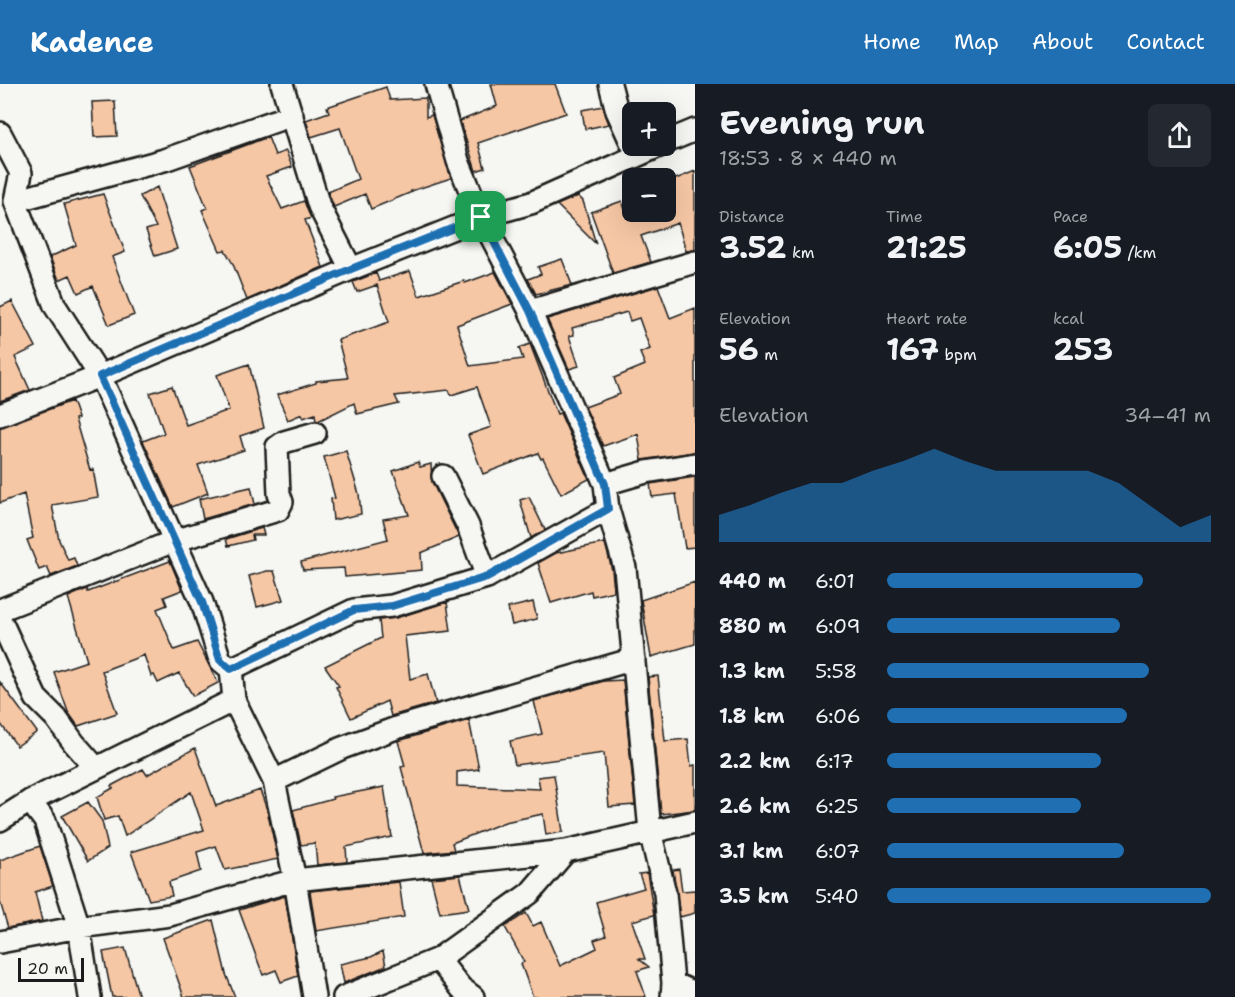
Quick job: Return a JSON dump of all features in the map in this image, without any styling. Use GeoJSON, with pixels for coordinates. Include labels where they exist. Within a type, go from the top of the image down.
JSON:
{"type":"FeatureCollection","features":[{"type":"Feature","properties":{"kind":"street"},"geometry":{"type":"LineString","coordinates":[[282,84],[319,206],[351,269]]}},
{"type":"Feature","properties":{"kind":"street"},"geometry":{"type":"LineString","coordinates":[[436,84],[458,161],[481,217],[530,311],[605,484],[608,509],[625,567],[650,831],[665,893],[673,990],[695,993]]}},
{"type":"Feature","properties":{"kind":"street"},"geometry":{"type":"LineString","coordinates":[[610,84],[622,122]]}},
{"type":"Feature","properties":{"kind":"street"},"geometry":{"type":"LineString","coordinates":[[15,201],[164,160],[292,115]]}},
{"type":"Feature","properties":{"kind":"street"},"geometry":{"type":"LineString","coordinates":[[676,138],[695,130]]}},
{"type":"Feature","properties":{"kind":"street"},"geometry":{"type":"LineString","coordinates":[[0,133],[21,173],[15,201],[55,306],[100,376],[202,602],[220,660],[231,669],[234,700],[274,781],[295,880],[314,997]]}},
{"type":"Feature","properties":{"kind":"street"},"geometry":{"type":"LineString","coordinates":[[0,415],[100,376],[351,269],[481,217],[531,202],[635,156]]}},
{"type":"Feature","properties":{"kind":"street"},"geometry":{"type":"LineString","coordinates":[[0,168],[21,173]]}},
{"type":"Feature","properties":{"kind":"street"},"geometry":{"type":"LineString","coordinates":[[530,311],[695,262]]}},
{"type":"Feature","properties":{"kind":"street"},"geometry":{"type":"LineString","coordinates":[[0,610],[174,541],[278,510],[282,502],[279,494],[277,447],[284,442],[315,433]]}},
{"type":"Feature","properties":{"kind":"street"},"geometry":{"type":"LineString","coordinates":[[605,484],[646,472],[695,464]]}},
{"type":"Feature","properties":{"kind":"street"},"geometry":{"type":"LineString","coordinates":[[443,476],[468,526],[487,577]]}},
{"type":"Feature","properties":{"kind":"street"},"geometry":{"type":"LineString","coordinates":[[231,669],[354,610],[392,606],[487,577],[608,509]]}},
{"type":"Feature","properties":{"kind":"street"},"geometry":{"type":"LineString","coordinates":[[0,619],[36,698],[56,718],[96,768]]}},
{"type":"Feature","properties":{"kind":"street"},"geometry":{"type":"LineString","coordinates":[[274,781],[342,748],[399,727],[634,659]]}},
{"type":"Feature","properties":{"kind":"street"},"geometry":{"type":"LineString","coordinates":[[0,820],[30,801],[234,700]]}},
{"type":"Feature","properties":{"kind":"street"},"geometry":{"type":"LineString","coordinates":[[30,801],[45,821],[79,927],[90,997]]}},
{"type":"Feature","properties":{"kind":"street"},"geometry":{"type":"LineString","coordinates":[[0,942],[79,927],[170,915],[295,880],[566,851],[695,822]]}},
{"type":"Feature","properties":{"kind":"street"},"geometry":{"type":"LineString","coordinates":[[344,997],[438,959],[531,893],[566,851]]}},
{"type":"Feature","properties":{"kind":"street"},"geometry":{"type":"LineString","coordinates":[[438,959],[461,988],[473,997]]}},
{"type":"Feature","properties":{"kind":"building"},"geometry":{"type":"Polygon","coordinates":[[[491,84],[555,84],[566,113],[478,143],[485,168],[476,171],[460,121],[497,106],[491,84]]]}},
{"type":"Feature","properties":{"kind":"building"},"geometry":{"type":"Polygon","coordinates":[[[386,87],[390,100],[426,98],[426,117],[432,115],[451,178],[411,191],[371,209],[365,194],[334,207],[328,192],[358,179],[340,128],[311,137],[306,120],[329,112],[327,107],[386,87]]]}},
{"type":"Feature","properties":{"kind":"building"},"geometry":{"type":"Polygon","coordinates":[[[115,101],[117,136],[94,137],[92,102],[115,101]]]}},
{"type":"Feature","properties":{"kind":"building"},"geometry":{"type":"Polygon","coordinates":[[[603,106],[609,124],[585,129],[582,110],[603,106]]]}},
{"type":"Feature","properties":{"kind":"building"},"geometry":{"type":"Polygon","coordinates":[[[268,137],[275,155],[286,151],[292,167],[266,176],[282,209],[304,201],[311,218],[305,220],[323,267],[247,300],[233,264],[225,250],[220,251],[202,210],[207,208],[190,166],[268,137]]]}},
{"type":"Feature","properties":{"kind":"building"},"geometry":{"type":"Polygon","coordinates":[[[695,171],[695,250],[686,251],[678,223],[641,236],[651,262],[613,273],[591,212],[622,201],[622,222],[676,222],[676,179],[695,171]]]}},
{"type":"Feature","properties":{"kind":"building"},"geometry":{"type":"Polygon","coordinates":[[[157,187],[177,249],[155,256],[146,230],[156,227],[140,196],[157,187]]]}},
{"type":"Feature","properties":{"kind":"building"},"geometry":{"type":"Polygon","coordinates":[[[103,194],[125,252],[112,257],[134,315],[109,325],[93,286],[78,293],[70,275],[59,280],[50,257],[76,245],[64,204],[103,194]]]}},
{"type":"Feature","properties":{"kind":"building"},"geometry":{"type":"Polygon","coordinates":[[[578,196],[583,201],[596,244],[557,205],[578,196]]]}},
{"type":"Feature","properties":{"kind":"building"},"geometry":{"type":"Polygon","coordinates":[[[562,259],[572,285],[536,294],[528,279],[541,274],[538,267],[562,259]]]}},
{"type":"Feature","properties":{"kind":"building"},"geometry":{"type":"Polygon","coordinates":[[[410,271],[419,296],[495,272],[512,304],[457,325],[470,366],[523,359],[519,348],[530,344],[557,414],[560,413],[589,479],[561,494],[543,458],[541,459],[538,453],[483,474],[468,435],[491,427],[477,387],[451,395],[449,390],[395,396],[399,404],[357,414],[354,403],[318,421],[316,421],[315,414],[303,418],[302,414],[288,420],[277,395],[316,383],[316,381],[348,378],[338,340],[389,322],[377,285],[357,292],[353,282],[376,273],[379,281],[410,271]]]}},
{"type":"Feature","properties":{"kind":"building"},"geometry":{"type":"Polygon","coordinates":[[[658,286],[670,318],[695,308],[695,452],[642,460],[638,434],[603,446],[585,407],[620,394],[614,378],[645,365],[640,353],[650,349],[639,318],[630,321],[627,312],[572,328],[574,335],[569,336],[579,366],[569,369],[547,319],[658,286]]]}},
{"type":"Feature","properties":{"kind":"building"},"geometry":{"type":"Polygon","coordinates":[[[12,301],[36,347],[15,357],[30,390],[0,401],[0,307],[12,301]]]}},
{"type":"Feature","properties":{"kind":"building"},"geometry":{"type":"Polygon","coordinates":[[[249,364],[264,428],[240,436],[244,450],[198,465],[208,493],[173,507],[143,441],[164,433],[150,393],[172,386],[186,425],[229,410],[217,375],[249,364]]]}},
{"type":"Feature","properties":{"kind":"building"},"geometry":{"type":"Polygon","coordinates":[[[72,401],[90,470],[93,469],[98,497],[52,505],[59,540],[68,560],[74,558],[77,566],[51,576],[47,567],[39,570],[27,540],[33,538],[24,494],[0,503],[0,427],[72,401]]]}},
{"type":"Feature","properties":{"kind":"building"},"geometry":{"type":"Polygon","coordinates":[[[346,451],[359,494],[361,514],[333,520],[331,499],[335,498],[324,457],[346,451]]]}},
{"type":"Feature","properties":{"kind":"building"},"geometry":{"type":"Polygon","coordinates":[[[418,462],[420,467],[431,464],[432,482],[459,537],[421,553],[422,570],[345,577],[344,568],[303,570],[301,562],[388,539],[383,519],[409,515],[393,471],[418,462]]]}},
{"type":"Feature","properties":{"kind":"building"},"geometry":{"type":"Polygon","coordinates":[[[695,477],[695,547],[685,548],[676,494],[652,497],[650,484],[695,477]]]}},
{"type":"Feature","properties":{"kind":"building"},"geometry":{"type":"Polygon","coordinates":[[[251,487],[255,504],[203,519],[199,499],[251,487]]]}},
{"type":"Feature","properties":{"kind":"building"},"geometry":{"type":"Polygon","coordinates":[[[529,497],[545,530],[531,538],[520,500],[529,497]]]}},
{"type":"Feature","properties":{"kind":"building"},"geometry":{"type":"Polygon","coordinates":[[[262,528],[264,535],[252,535],[253,540],[228,546],[226,539],[262,528]]]}},
{"type":"Feature","properties":{"kind":"building"},"geometry":{"type":"Polygon","coordinates":[[[605,543],[612,570],[614,591],[592,596],[591,591],[551,603],[538,563],[556,553],[605,543]]]}},
{"type":"Feature","properties":{"kind":"building"},"geometry":{"type":"Polygon","coordinates":[[[170,561],[182,590],[164,597],[167,605],[157,609],[174,650],[197,642],[218,683],[193,696],[179,673],[158,683],[154,675],[151,676],[144,655],[102,671],[117,713],[78,726],[68,712],[54,672],[87,661],[68,597],[87,589],[88,592],[170,561]]]}},
{"type":"Feature","properties":{"kind":"building"},"geometry":{"type":"Polygon","coordinates":[[[274,571],[283,600],[257,607],[249,576],[274,571]]]}},
{"type":"Feature","properties":{"kind":"building"},"geometry":{"type":"Polygon","coordinates":[[[695,582],[695,644],[651,657],[641,600],[695,582]]]}},
{"type":"Feature","properties":{"kind":"building"},"geometry":{"type":"Polygon","coordinates":[[[447,602],[451,631],[405,636],[410,679],[428,674],[436,703],[391,716],[387,701],[351,718],[336,687],[339,686],[325,666],[381,638],[379,620],[396,618],[447,602]]]}},
{"type":"Feature","properties":{"kind":"building"},"geometry":{"type":"Polygon","coordinates":[[[533,602],[537,619],[512,625],[508,608],[533,602]]]}},
{"type":"Feature","properties":{"kind":"building"},"geometry":{"type":"Polygon","coordinates":[[[658,676],[665,741],[688,739],[691,766],[695,765],[695,810],[661,814],[648,677],[658,676]]]}},
{"type":"Feature","properties":{"kind":"building"},"geometry":{"type":"Polygon","coordinates":[[[623,680],[635,805],[609,807],[604,753],[515,765],[510,741],[542,734],[534,701],[604,681],[623,680]]]}},
{"type":"Feature","properties":{"kind":"building"},"geometry":{"type":"Polygon","coordinates":[[[0,682],[37,732],[17,746],[0,723],[0,682]]]}},
{"type":"Feature","properties":{"kind":"building"},"geometry":{"type":"Polygon","coordinates":[[[469,720],[479,769],[457,772],[457,786],[540,789],[538,777],[554,775],[563,832],[546,835],[543,814],[505,822],[452,843],[454,850],[424,853],[401,767],[405,766],[398,741],[469,720]]]}},
{"type":"Feature","properties":{"kind":"building"},"geometry":{"type":"Polygon","coordinates":[[[195,748],[216,806],[260,790],[278,859],[225,870],[216,846],[197,852],[201,871],[169,882],[172,896],[149,900],[131,852],[204,830],[191,792],[125,836],[118,816],[104,820],[97,797],[113,788],[111,786],[143,769],[147,775],[195,748]]]}},
{"type":"Feature","properties":{"kind":"building"},"geometry":{"type":"Polygon","coordinates":[[[384,787],[392,837],[346,847],[347,862],[317,865],[315,843],[301,845],[293,810],[333,799],[332,797],[384,787]]]}},
{"type":"Feature","properties":{"kind":"building"},"geometry":{"type":"Polygon","coordinates":[[[88,802],[102,821],[108,848],[88,861],[62,816],[88,802]]]}},
{"type":"Feature","properties":{"kind":"building"},"geometry":{"type":"Polygon","coordinates":[[[40,846],[53,886],[35,892],[42,921],[8,928],[0,902],[0,860],[40,846]]]}},
{"type":"Feature","properties":{"kind":"building"},"geometry":{"type":"Polygon","coordinates":[[[679,869],[682,891],[695,890],[695,913],[680,917],[673,870],[679,869]]]}},
{"type":"Feature","properties":{"kind":"building"},"geometry":{"type":"Polygon","coordinates":[[[647,873],[654,915],[632,921],[645,959],[639,959],[649,967],[637,971],[646,997],[533,997],[521,964],[524,962],[505,927],[526,913],[533,926],[541,922],[560,966],[597,948],[594,940],[606,936],[596,902],[644,888],[639,874],[647,873]]]}},
{"type":"Feature","properties":{"kind":"building"},"geometry":{"type":"Polygon","coordinates":[[[460,875],[469,909],[440,913],[431,878],[460,875]]]}},
{"type":"Feature","properties":{"kind":"building"},"geometry":{"type":"Polygon","coordinates":[[[399,882],[404,917],[316,931],[310,891],[399,882]]]}},
{"type":"Feature","properties":{"kind":"building"},"geometry":{"type":"Polygon","coordinates":[[[285,896],[298,976],[281,982],[276,970],[263,975],[239,910],[285,896]]]}},
{"type":"Feature","properties":{"kind":"building"},"geometry":{"type":"Polygon","coordinates":[[[213,920],[226,974],[235,997],[184,997],[163,938],[213,920]]]}},
{"type":"Feature","properties":{"kind":"building"},"geometry":{"type":"Polygon","coordinates":[[[125,948],[139,997],[112,997],[103,952],[125,948]]]}},
{"type":"Feature","properties":{"kind":"building"},"geometry":{"type":"Polygon","coordinates":[[[383,951],[386,966],[344,983],[340,964],[371,957],[383,951]]]}},
{"type":"Feature","properties":{"kind":"route"},"geometry":{"type":"LineString","coordinates":[[481,217],[530,311],[605,484],[608,509],[487,577],[392,606],[354,610],[231,669],[220,660],[202,602],[100,376],[351,269],[481,217]]}}]}
